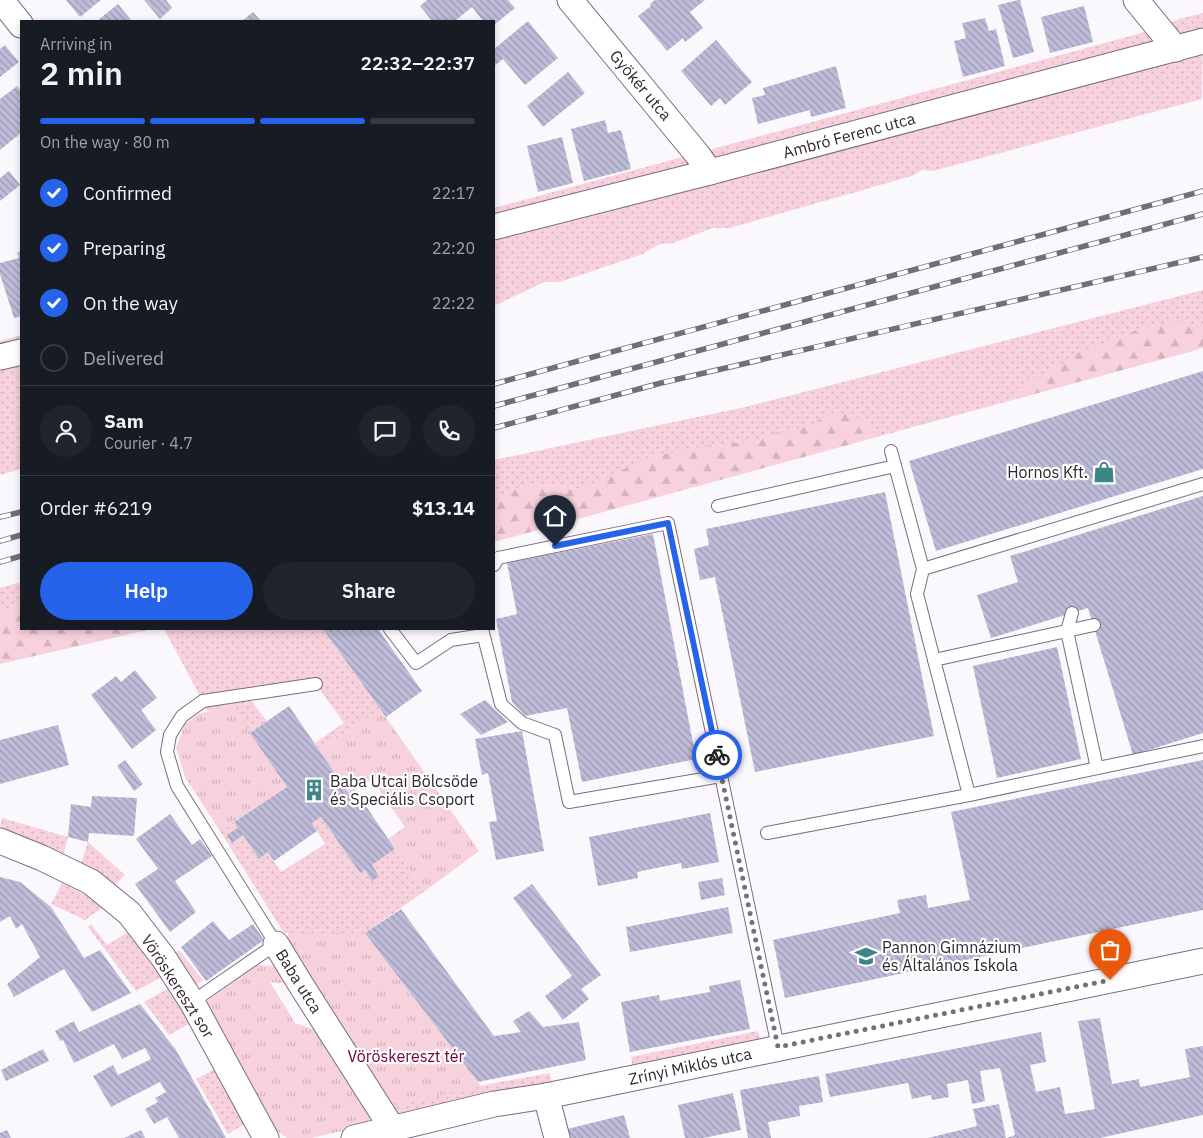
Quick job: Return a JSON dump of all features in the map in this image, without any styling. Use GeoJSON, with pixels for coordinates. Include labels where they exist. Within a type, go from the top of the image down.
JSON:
{"type":"FeatureCollection","features":[{"type":"Feature","properties":{"kind":"street"},"geometry":{"type":"LineString","coordinates":[[1,0],[20,24]]}},
{"type":"Feature","properties":{"kind":"street","name":"Gyökér utca"},"geometry":{"type":"LineString","coordinates":[[570,0],[710,172]]}},
{"type":"Feature","properties":{"kind":"street"},"geometry":{"type":"LineString","coordinates":[[1136,0],[1176,48]]}},
{"type":"Feature","properties":{"kind":"street","name":"Ambró Ferenc utca"},"geometry":{"type":"LineString","coordinates":[[495,227],[710,172],[1203,41]]}},
{"type":"Feature","properties":{"kind":"street"},"geometry":{"type":"LineString","coordinates":[[0,358],[20,352]]}},
{"type":"Feature","properties":{"kind":"street","name":"Vöröskereszt sor"},"geometry":{"type":"LineString","coordinates":[[0,841],[42,858],[91,882],[129,913],[164,957],[192,1002],[266,1138]]}},
{"type":"Feature","properties":{"kind":"street","name":"Baba utca"},"geometry":{"type":"LineString","coordinates":[[276,944],[392,1128]]}},
{"type":"Feature","properties":{"kind":"street","name":"Zrínyi Miklós utca"},"geometry":{"type":"LineString","coordinates":[[354,1138],[494,1104],[546,1096],[1203,961]]}},
{"type":"Feature","properties":{"kind":"street"},"geometry":{"type":"LineString","coordinates":[[546,1096],[557,1138]]}},
{"type":"Feature","properties":{"kind":"lane"},"geometry":{"type":"LineString","coordinates":[[891,451],[923,569],[917,594],[969,795]]}},
{"type":"Feature","properties":{"kind":"lane"},"geometry":{"type":"LineString","coordinates":[[718,506],[895,466]]}},
{"type":"Feature","properties":{"kind":"lane"},"geometry":{"type":"LineString","coordinates":[[923,569],[1203,484]]}},
{"type":"Feature","properties":{"kind":"lane"},"geometry":{"type":"LineString","coordinates":[[495,563],[498,558],[668,523],[778,1047]]}},
{"type":"Feature","properties":{"kind":"lane"},"geometry":{"type":"LineString","coordinates":[[1072,613],[1067,631],[1097,768]]}},
{"type":"Feature","properties":{"kind":"lane"},"geometry":{"type":"LineString","coordinates":[[934,660],[1094,625]]}},
{"type":"Feature","properties":{"kind":"lane"},"geometry":{"type":"LineString","coordinates":[[391,630],[416,663],[451,640],[482,632],[501,704],[522,723],[555,735],[569,802],[721,776]]}},
{"type":"Feature","properties":{"kind":"lane","name":"Baba utca"},"geometry":{"type":"LineString","coordinates":[[276,944],[177,786],[167,752],[170,735],[182,716],[204,701],[316,684]]}},
{"type":"Feature","properties":{"kind":"lane"},"geometry":{"type":"LineString","coordinates":[[767,833],[969,795],[1203,746]]}},
{"type":"Feature","properties":{"kind":"lane"},"geometry":{"type":"LineString","coordinates":[[192,1002],[276,944]]}},
{"type":"Feature","properties":{"kind":"green space"},"geometry":{"type":"Polygon","coordinates":[[[1203,13],[1202,99],[933,171],[922,170],[912,176],[730,228],[713,228],[673,243],[660,244],[643,254],[560,282],[544,282],[495,306],[495,208],[1160,28],[1179,19],[1203,13]]]}},
{"type":"Feature","properties":{"kind":"green space"},"geometry":{"type":"Polygon","coordinates":[[[1203,290],[1203,348],[877,437],[579,490],[553,485],[534,484],[506,493],[495,494],[495,460],[745,407],[1203,290]]]}},
{"type":"Feature","properties":{"kind":"green space"},"geometry":{"type":"Polygon","coordinates":[[[1178,321],[1203,329],[1203,348],[1016,399],[1030,381],[1051,371],[1079,352],[1140,329],[1178,321]]]}},
{"type":"Feature","properties":{"kind":"green space"},"geometry":{"type":"Polygon","coordinates":[[[20,335],[20,469],[0,475],[0,341],[20,335]]]}},
{"type":"Feature","properties":{"kind":"green space"},"geometry":{"type":"Polygon","coordinates":[[[830,413],[846,414],[862,421],[877,437],[495,542],[495,494],[506,493],[534,484],[553,485],[579,490],[650,457],[711,445],[747,442],[771,434],[809,426],[830,413]]]}},
{"type":"Feature","properties":{"kind":"green space"},"geometry":{"type":"Polygon","coordinates":[[[20,582],[20,603],[0,613],[0,588],[20,582]]]}},
{"type":"Feature","properties":{"kind":"green space"},"geometry":{"type":"Polygon","coordinates":[[[20,603],[20,630],[148,630],[0,664],[0,613],[20,603]]]}},
{"type":"Feature","properties":{"kind":"green space"},"geometry":{"type":"Polygon","coordinates":[[[165,630],[324,630],[381,710],[319,750],[315,743],[344,723],[316,684],[247,696],[267,721],[250,733],[232,705],[208,711],[165,630]]]}},
{"type":"Feature","properties":{"kind":"green space"},"geometry":{"type":"Polygon","coordinates":[[[232,705],[287,787],[220,831],[185,777],[176,748],[185,724],[198,714],[232,705]]]}},
{"type":"Feature","properties":{"kind":"green space"},"geometry":{"type":"Polygon","coordinates":[[[381,710],[479,851],[425,891],[388,839],[405,827],[372,779],[349,794],[319,750],[381,710]]]}},
{"type":"Feature","properties":{"kind":"green space"},"geometry":{"type":"Polygon","coordinates":[[[321,817],[360,873],[365,870],[372,880],[379,876],[372,865],[395,849],[425,891],[365,933],[284,933],[220,831],[234,822],[238,828],[232,842],[243,835],[259,859],[268,852],[281,872],[325,844],[312,823],[321,817]]]}},
{"type":"Feature","properties":{"kind":"green space"},"geometry":{"type":"Polygon","coordinates":[[[2,818],[68,837],[64,853],[0,829],[2,818]]]}},
{"type":"Feature","properties":{"kind":"green space"},"geometry":{"type":"Polygon","coordinates":[[[88,842],[125,875],[115,885],[81,864],[88,842]]]}},
{"type":"Feature","properties":{"kind":"green space"},"geometry":{"type":"Polygon","coordinates":[[[62,883],[85,895],[102,908],[84,921],[51,904],[62,883]]]}},
{"type":"Feature","properties":{"kind":"green space"},"geometry":{"type":"Polygon","coordinates":[[[91,924],[107,945],[130,931],[163,976],[136,991],[88,927],[91,924]]]}},
{"type":"Feature","properties":{"kind":"green space","name":"Vöröskereszt tér"},"geometry":{"type":"Polygon","coordinates":[[[288,933],[365,933],[481,1086],[389,1107],[287,943],[288,933]]]}},
{"type":"Feature","properties":{"kind":"green space"},"geometry":{"type":"Polygon","coordinates":[[[179,950],[203,980],[194,987],[172,955],[179,950]]]}},
{"type":"Feature","properties":{"kind":"green space"},"geometry":{"type":"Polygon","coordinates":[[[258,965],[277,966],[289,984],[270,982],[295,1023],[316,1030],[377,1123],[311,1138],[287,1138],[275,1129],[204,1003],[258,965]]]}},
{"type":"Feature","properties":{"kind":"green space"},"geometry":{"type":"Polygon","coordinates":[[[169,988],[191,1023],[169,1035],[144,1002],[169,988]]]}},
{"type":"Feature","properties":{"kind":"green space"},"geometry":{"type":"Polygon","coordinates":[[[758,1031],[761,1041],[633,1068],[631,1057],[758,1031]]]}},
{"type":"Feature","properties":{"kind":"green space"},"geometry":{"type":"Polygon","coordinates":[[[215,1069],[245,1124],[228,1134],[196,1079],[215,1069]]]}},
{"type":"Feature","properties":{"kind":"green space"},"geometry":{"type":"Polygon","coordinates":[[[550,1073],[552,1085],[395,1117],[389,1107],[463,1089],[550,1073]]]}},
{"type":"Feature","properties":{"kind":"building"},"geometry":{"type":"Polygon","coordinates":[[[66,0],[101,0],[80,17],[66,0]]]}},
{"type":"Feature","properties":{"kind":"building"},"geometry":{"type":"Polygon","coordinates":[[[144,0],[166,0],[172,8],[160,19],[144,0]]]}},
{"type":"Feature","properties":{"kind":"building"},"geometry":{"type":"Polygon","coordinates":[[[427,0],[508,0],[515,8],[495,24],[495,20],[482,20],[472,7],[456,20],[431,20],[420,6],[427,0]]]}},
{"type":"Feature","properties":{"kind":"building"},"geometry":{"type":"Polygon","coordinates":[[[655,0],[705,0],[690,12],[703,28],[685,42],[683,38],[667,51],[638,16],[651,6],[650,4],[655,0]]]}},
{"type":"Feature","properties":{"kind":"building"},"geometry":{"type":"Polygon","coordinates":[[[1020,0],[1034,52],[1013,58],[998,5],[1020,0]]]}},
{"type":"Feature","properties":{"kind":"building"},"geometry":{"type":"Polygon","coordinates":[[[118,4],[131,20],[98,20],[118,4]]]}},
{"type":"Feature","properties":{"kind":"building"},"geometry":{"type":"Polygon","coordinates":[[[1084,6],[1093,42],[1050,53],[1041,17],[1084,6]]]}},
{"type":"Feature","properties":{"kind":"building"},"geometry":{"type":"Polygon","coordinates":[[[253,12],[260,20],[243,20],[253,12]]]}},
{"type":"Feature","properties":{"kind":"building"},"geometry":{"type":"Polygon","coordinates":[[[985,18],[989,31],[996,29],[1005,66],[963,77],[954,41],[966,38],[962,23],[985,18]]]}},
{"type":"Feature","properties":{"kind":"building"},"geometry":{"type":"Polygon","coordinates":[[[528,21],[558,58],[525,85],[503,59],[495,65],[495,48],[528,21]]]}},
{"type":"Feature","properties":{"kind":"building"},"geometry":{"type":"Polygon","coordinates":[[[716,40],[752,82],[725,105],[720,98],[711,106],[681,71],[716,40]]]}},
{"type":"Feature","properties":{"kind":"building"},"geometry":{"type":"Polygon","coordinates":[[[5,45],[19,62],[0,77],[0,49],[5,45]]]}},
{"type":"Feature","properties":{"kind":"building"},"geometry":{"type":"Polygon","coordinates":[[[836,66],[846,108],[811,117],[810,110],[758,124],[752,98],[765,95],[763,88],[836,66]]]}},
{"type":"Feature","properties":{"kind":"building"},"geometry":{"type":"Polygon","coordinates":[[[568,72],[585,93],[543,127],[527,106],[568,72]]]}},
{"type":"Feature","properties":{"kind":"building"},"geometry":{"type":"Polygon","coordinates":[[[17,86],[20,90],[20,134],[0,150],[0,99],[17,86]]]}},
{"type":"Feature","properties":{"kind":"building"},"geometry":{"type":"Polygon","coordinates":[[[605,120],[608,133],[621,130],[631,169],[584,181],[571,129],[605,120]]]}},
{"type":"Feature","properties":{"kind":"building"},"geometry":{"type":"Polygon","coordinates":[[[562,137],[573,183],[538,192],[527,146],[562,137]]]}},
{"type":"Feature","properties":{"kind":"building"},"geometry":{"type":"Polygon","coordinates":[[[9,171],[20,185],[0,201],[0,178],[9,171]]]}},
{"type":"Feature","properties":{"kind":"building"},"geometry":{"type":"Polygon","coordinates":[[[20,252],[20,316],[14,318],[0,274],[0,263],[19,258],[17,253],[20,252]]]}},
{"type":"Feature","properties":{"kind":"building"},"geometry":{"type":"Polygon","coordinates":[[[1203,371],[1203,469],[936,551],[909,461],[1203,371]]]}},
{"type":"Feature","properties":{"kind":"building"},"geometry":{"type":"Polygon","coordinates":[[[885,492],[934,736],[755,772],[715,577],[700,580],[694,549],[709,545],[706,529],[885,492]]]}},
{"type":"Feature","properties":{"kind":"building"},"geometry":{"type":"Polygon","coordinates":[[[1203,496],[1203,733],[1133,755],[1088,608],[991,638],[977,595],[1018,582],[1010,556],[1203,496]]]}},
{"type":"Feature","properties":{"kind":"building"},"geometry":{"type":"Polygon","coordinates":[[[653,534],[696,759],[582,782],[567,708],[525,716],[512,702],[496,619],[517,614],[507,563],[653,534]]]}},
{"type":"Feature","properties":{"kind":"building"},"geometry":{"type":"Polygon","coordinates":[[[324,630],[379,630],[422,691],[386,717],[324,630]]]}},
{"type":"Feature","properties":{"kind":"building"},"geometry":{"type":"Polygon","coordinates":[[[1057,647],[1081,759],[997,778],[973,666],[1057,647]]]}},
{"type":"Feature","properties":{"kind":"building"},"geometry":{"type":"Polygon","coordinates":[[[135,670],[157,698],[141,710],[156,730],[132,749],[91,695],[116,676],[121,682],[135,670]]]}},
{"type":"Feature","properties":{"kind":"building"},"geometry":{"type":"Polygon","coordinates":[[[485,700],[508,722],[481,735],[460,714],[485,700]]]}},
{"type":"Feature","properties":{"kind":"building","name":"Baba Utcai Bölcsöde és Speciális Csoport"},"geometry":{"type":"Polygon","coordinates":[[[289,706],[349,794],[355,790],[395,849],[372,865],[379,876],[372,881],[365,870],[360,873],[321,817],[312,823],[317,831],[274,861],[268,852],[259,859],[243,835],[232,843],[227,835],[238,828],[234,822],[287,787],[250,733],[289,706]]]}},
{"type":"Feature","properties":{"kind":"building"},"geometry":{"type":"Polygon","coordinates":[[[58,725],[69,765],[0,784],[0,740],[58,725]]]}},
{"type":"Feature","properties":{"kind":"building"},"geometry":{"type":"Polygon","coordinates":[[[522,731],[544,851],[496,860],[489,822],[497,821],[488,773],[482,775],[475,739],[522,731]]]}},
{"type":"Feature","properties":{"kind":"building"},"geometry":{"type":"Polygon","coordinates":[[[125,760],[143,784],[134,791],[117,766],[125,760]]]}},
{"type":"Feature","properties":{"kind":"building"},"geometry":{"type":"Polygon","coordinates":[[[1203,760],[1203,910],[785,998],[773,940],[900,913],[897,900],[926,895],[928,908],[970,900],[951,812],[1203,760]]]}},
{"type":"Feature","properties":{"kind":"building"},"geometry":{"type":"Polygon","coordinates":[[[92,796],[137,798],[134,836],[89,833],[88,842],[68,837],[71,804],[91,807],[92,796]]]}},
{"type":"Feature","properties":{"kind":"building"},"geometry":{"type":"Polygon","coordinates":[[[710,813],[719,862],[682,869],[681,863],[637,872],[638,878],[598,886],[589,837],[710,813]]]}},
{"type":"Feature","properties":{"kind":"building"},"geometry":{"type":"Polygon","coordinates":[[[170,814],[192,845],[200,839],[212,856],[175,881],[196,912],[170,932],[135,884],[158,869],[136,839],[170,814]]]}},
{"type":"Feature","properties":{"kind":"building"},"geometry":{"type":"Polygon","coordinates":[[[0,877],[20,882],[51,907],[84,958],[100,950],[131,993],[92,1012],[64,969],[14,997],[7,984],[40,957],[22,924],[16,929],[10,916],[0,922],[0,877]]]}},
{"type":"Feature","properties":{"kind":"building"},"geometry":{"type":"Polygon","coordinates":[[[722,878],[725,895],[701,900],[698,882],[722,878]]]}},
{"type":"Feature","properties":{"kind":"building"},"geometry":{"type":"Polygon","coordinates":[[[532,884],[601,975],[581,989],[589,999],[563,1020],[545,996],[572,976],[513,898],[532,884]]]}},
{"type":"Feature","properties":{"kind":"building"},"geometry":{"type":"Polygon","coordinates":[[[728,907],[733,933],[630,952],[626,927],[728,907]]]}},
{"type":"Feature","properties":{"kind":"building"},"geometry":{"type":"Polygon","coordinates":[[[401,909],[494,1036],[521,1032],[513,1021],[529,1011],[543,1027],[579,1022],[586,1060],[478,1082],[365,933],[401,909]]]}},
{"type":"Feature","properties":{"kind":"building"},"geometry":{"type":"Polygon","coordinates":[[[213,921],[229,940],[253,924],[264,940],[206,981],[181,947],[213,921]]]}},
{"type":"Feature","properties":{"kind":"building"},"geometry":{"type":"Polygon","coordinates":[[[740,980],[750,1029],[630,1052],[621,1002],[659,995],[660,1001],[710,992],[709,986],[740,980]]]}},
{"type":"Feature","properties":{"kind":"building"},"geometry":{"type":"Polygon","coordinates":[[[140,1004],[176,1050],[226,1138],[179,1138],[167,1117],[154,1124],[145,1109],[158,1102],[155,1098],[166,1092],[160,1082],[111,1107],[93,1076],[113,1065],[118,1075],[151,1059],[145,1048],[122,1059],[114,1044],[74,1063],[63,1040],[60,1041],[55,1031],[74,1021],[79,1032],[140,1004]]]}},
{"type":"Feature","properties":{"kind":"building"},"geometry":{"type":"Polygon","coordinates":[[[1100,1018],[1112,1084],[1139,1079],[1140,1087],[1190,1077],[1185,1049],[1203,1046],[1203,1115],[1100,1138],[1007,1138],[1015,1135],[1000,1068],[980,1071],[985,1101],[972,1104],[968,1080],[947,1084],[949,1097],[932,1100],[931,1095],[912,1099],[908,1083],[830,1097],[825,1074],[1041,1032],[1046,1062],[1030,1065],[1036,1092],[1060,1087],[1065,1114],[1095,1109],[1078,1021],[1100,1018]]]}},
{"type":"Feature","properties":{"kind":"building"},"geometry":{"type":"Polygon","coordinates":[[[43,1049],[49,1061],[6,1081],[1,1070],[43,1049]]]}},
{"type":"Feature","properties":{"kind":"building"},"geometry":{"type":"Polygon","coordinates":[[[819,1076],[823,1102],[799,1106],[800,1116],[768,1122],[771,1138],[748,1138],[740,1090],[819,1076]]]}},
{"type":"Feature","properties":{"kind":"building"},"geometry":{"type":"Polygon","coordinates":[[[733,1093],[741,1130],[704,1138],[685,1138],[678,1105],[733,1093]]]}},
{"type":"Feature","properties":{"kind":"building"},"geometry":{"type":"Polygon","coordinates":[[[999,1104],[1006,1138],[928,1138],[977,1126],[973,1109],[999,1104]]]}},
{"type":"Feature","properties":{"kind":"building"},"geometry":{"type":"Polygon","coordinates":[[[624,1115],[630,1138],[569,1138],[567,1129],[624,1115]]]}},
{"type":"Feature","properties":{"kind":"building"},"geometry":{"type":"Polygon","coordinates":[[[7,1130],[11,1138],[0,1138],[0,1133],[7,1130]]]}},
{"type":"Feature","properties":{"kind":"building"},"geometry":{"type":"Polygon","coordinates":[[[141,1130],[145,1138],[124,1138],[141,1130]]]}},
{"type":"Feature","properties":{"kind":"railway"},"geometry":{"type":"LineString","coordinates":[[495,384],[1203,191]]}},
{"type":"Feature","properties":{"kind":"railway"},"geometry":{"type":"LineString","coordinates":[[495,406],[1203,214]]}},
{"type":"Feature","properties":{"kind":"railway"},"geometry":{"type":"LineString","coordinates":[[495,428],[661,383],[1203,257]]}},
{"type":"Feature","properties":{"kind":"railway"},"geometry":{"type":"LineString","coordinates":[[0,517],[20,512]]}},
{"type":"Feature","properties":{"kind":"railway"},"geometry":{"type":"LineString","coordinates":[[0,541],[20,535]]}},
{"type":"Feature","properties":{"kind":"railway"},"geometry":{"type":"LineString","coordinates":[[0,562],[20,556]]}},
{"type":"Feature","properties":{"kind":"way so far"},"geometry":{"type":"LineString","coordinates":[[717,755],[778,1047],[1110,980]]}},
{"type":"Feature","properties":{"kind":"place","name":"Hornos Kft."},"geometry":{"type":"Point","coordinates":[1104,472]}},
{"type":"Feature","properties":{"kind":"place","name":"Baba Utcai Bölcsöde és Speciális Csoport"},"geometry":{"type":"Point","coordinates":[314,790]}},
{"type":"Feature","properties":{"kind":"place","name":"Pannon Gimnázium és Általános Iskola"},"geometry":{"type":"Point","coordinates":[866,956]}},
{"type":"Feature","properties":{"kind":"route"},"geometry":{"type":"LineString","coordinates":[[555,546],[668,523],[717,755]]}}]}
